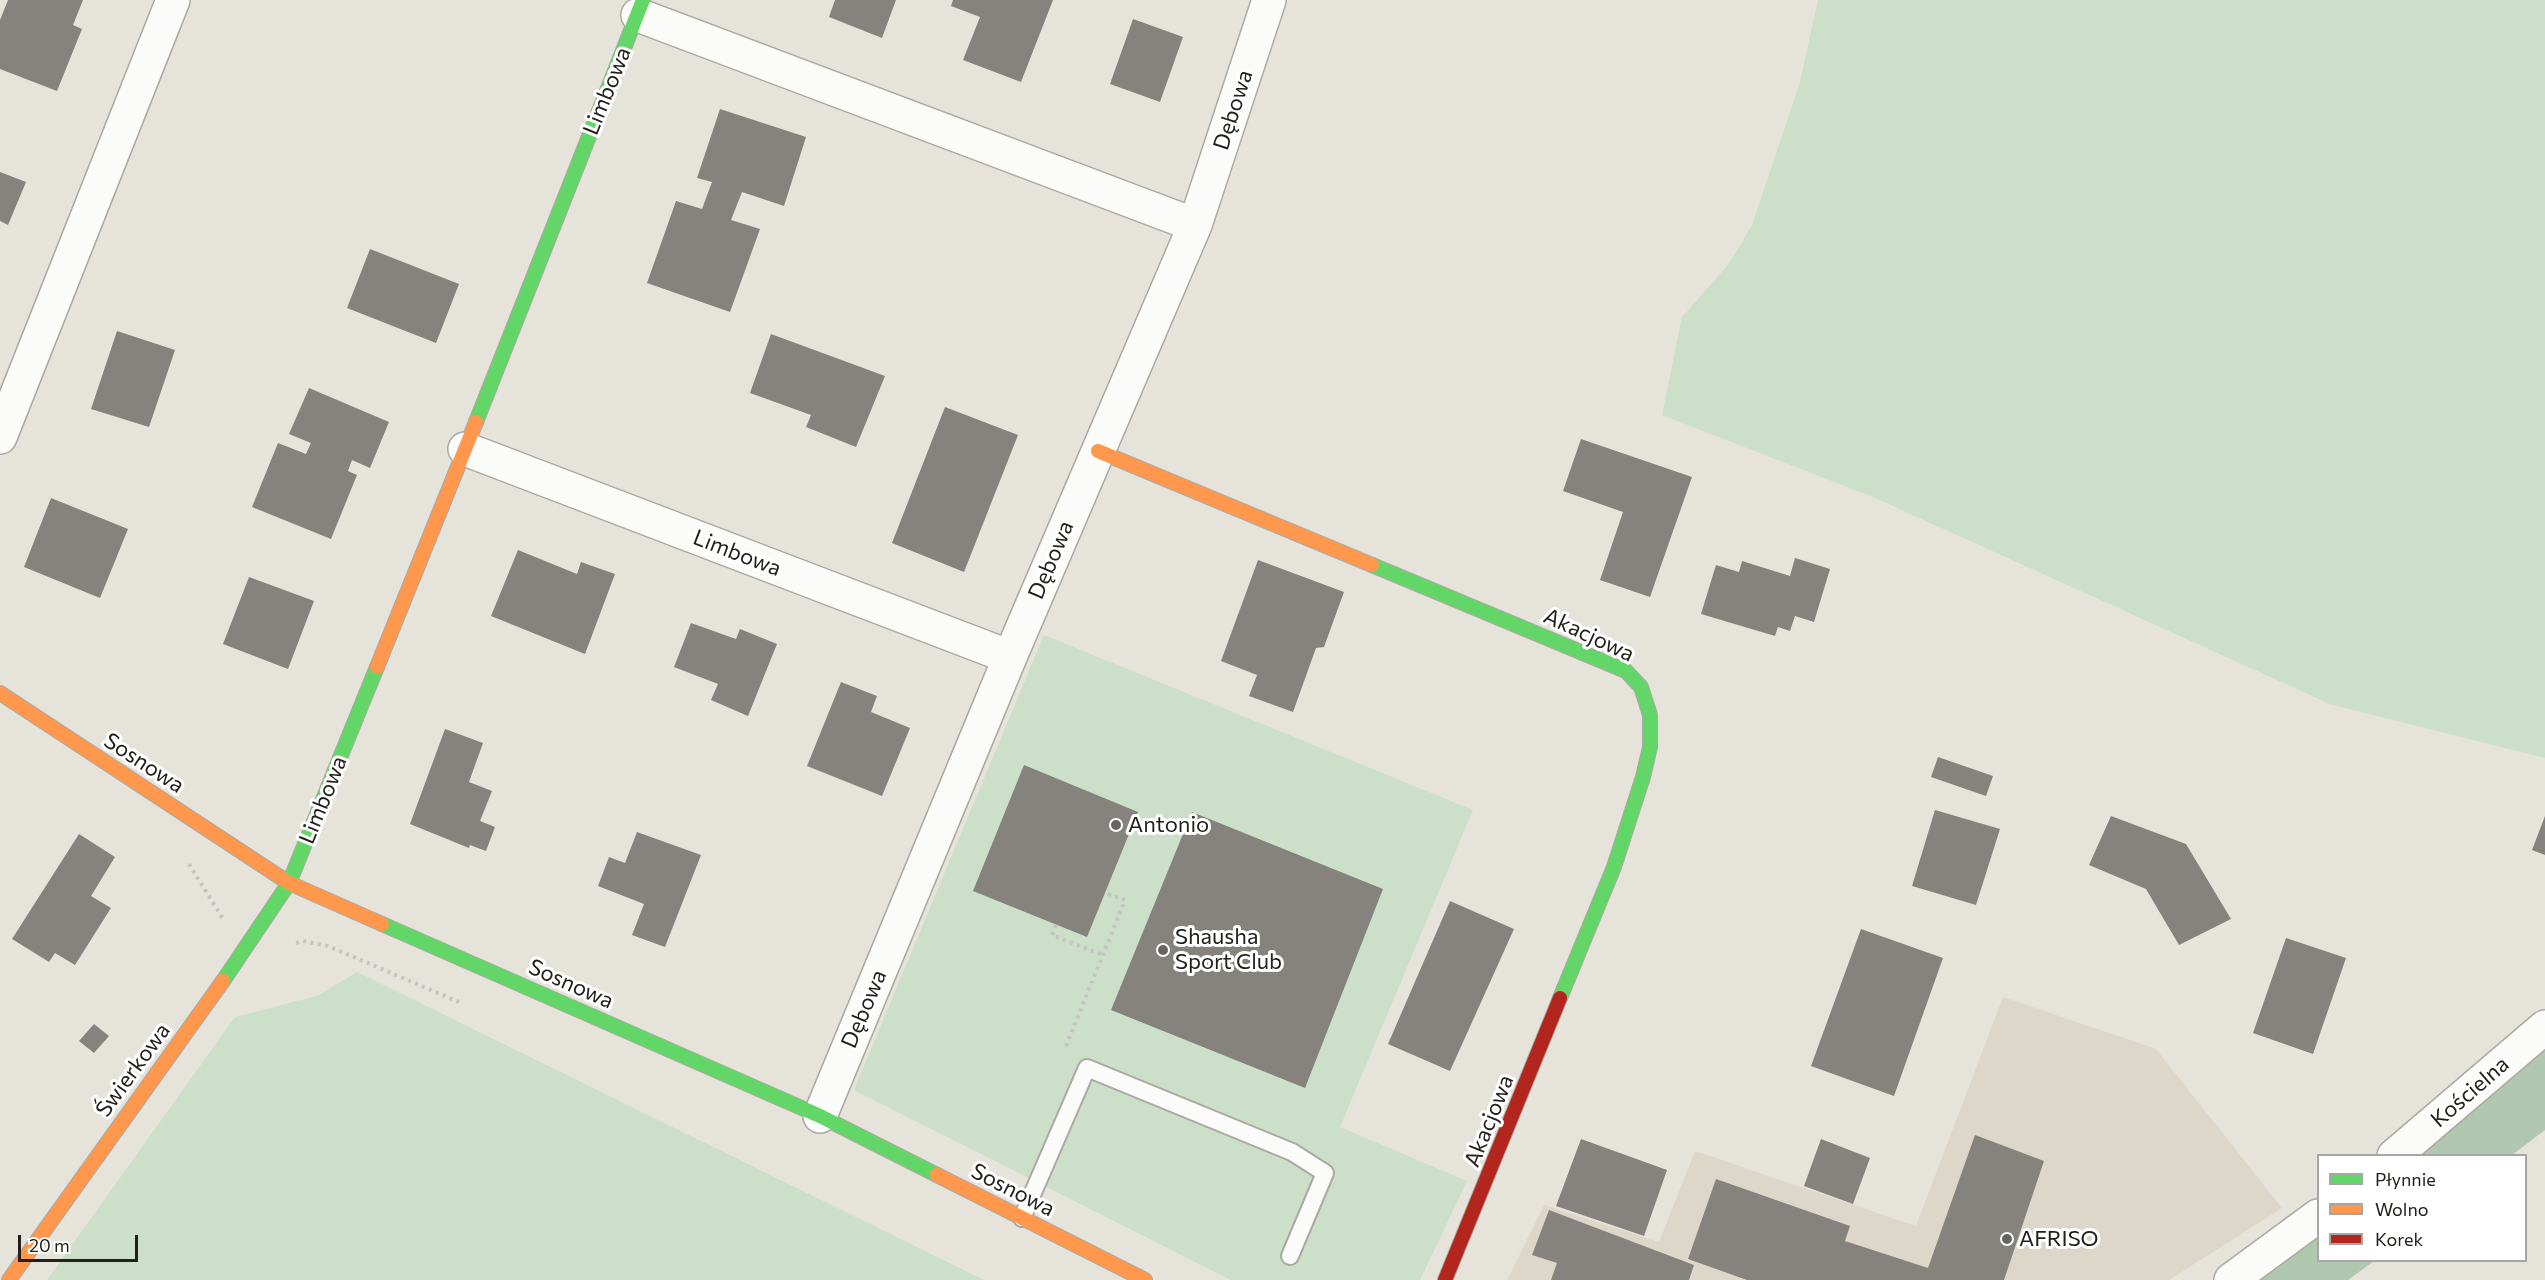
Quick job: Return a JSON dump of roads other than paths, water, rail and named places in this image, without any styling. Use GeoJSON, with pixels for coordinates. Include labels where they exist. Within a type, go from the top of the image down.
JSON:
{"type":"FeatureCollection","features":[{"type":"Feature","properties":{"kind":"street"},"geometry":{"type":"LineString","coordinates":[[0,437],[173,0]]}},
{"type":"Feature","properties":{"kind":"street","name":"Dębowa"},"geometry":{"type":"LineString","coordinates":[[820,1116],[1010,657],[1195,225],[1269,0]]}},
{"type":"Feature","properties":{"kind":"street"},"geometry":{"type":"LineString","coordinates":[[640,7],[1195,225]]}},
{"type":"Feature","properties":{"kind":"street","name":"Limbowa"},"geometry":{"type":"LineString","coordinates":[[289,883],[465,449],[640,7]]}},
{"type":"Feature","properties":{"kind":"street","name":"Limbowa"},"geometry":{"type":"LineString","coordinates":[[465,449],[1010,657]]}},
{"type":"Feature","properties":{"kind":"street","name":"Akacjowa"},"geometry":{"type":"LineString","coordinates":[[1098,452],[1626,671],[1641,687],[1650,715],[1650,747],[1643,777],[1614,867],[1445,1280]]}},
{"type":"Feature","properties":{"kind":"street","name":"Sosnowa"},"geometry":{"type":"LineString","coordinates":[[0,693],[289,883],[820,1116],[1146,1280]]}},
{"type":"Feature","properties":{"kind":"street","name":"Świerkowa"},"geometry":{"type":"LineString","coordinates":[[9,1280],[249,945],[289,883]]}},
{"type":"Feature","properties":{"kind":"street","name":"Kościelna"},"geometry":{"type":"LineString","coordinates":[[2395,1154],[2545,1027]]}},
{"type":"Feature","properties":{"kind":"street"},"geometry":{"type":"LineString","coordinates":[[2231,1280],[2317,1217]]}},
{"type":"Feature","properties":{"kind":"lane"},"geometry":{"type":"LineString","coordinates":[[1022,1218],[1087,1068],[1292,1152],[1325,1173],[1290,1256]]}},
{"type":"Feature","properties":{"kind":"place","name":"Antonio"},"geometry":{"type":"Point","coordinates":[1116,825]}},
{"type":"Feature","properties":{"kind":"place","name":"Shausha Sport Club"},"geometry":{"type":"Point","coordinates":[1163,950]}},
{"type":"Feature","properties":{"kind":"place","name":"AFRISO"},"geometry":{"type":"Point","coordinates":[2007,1239]}}]}
